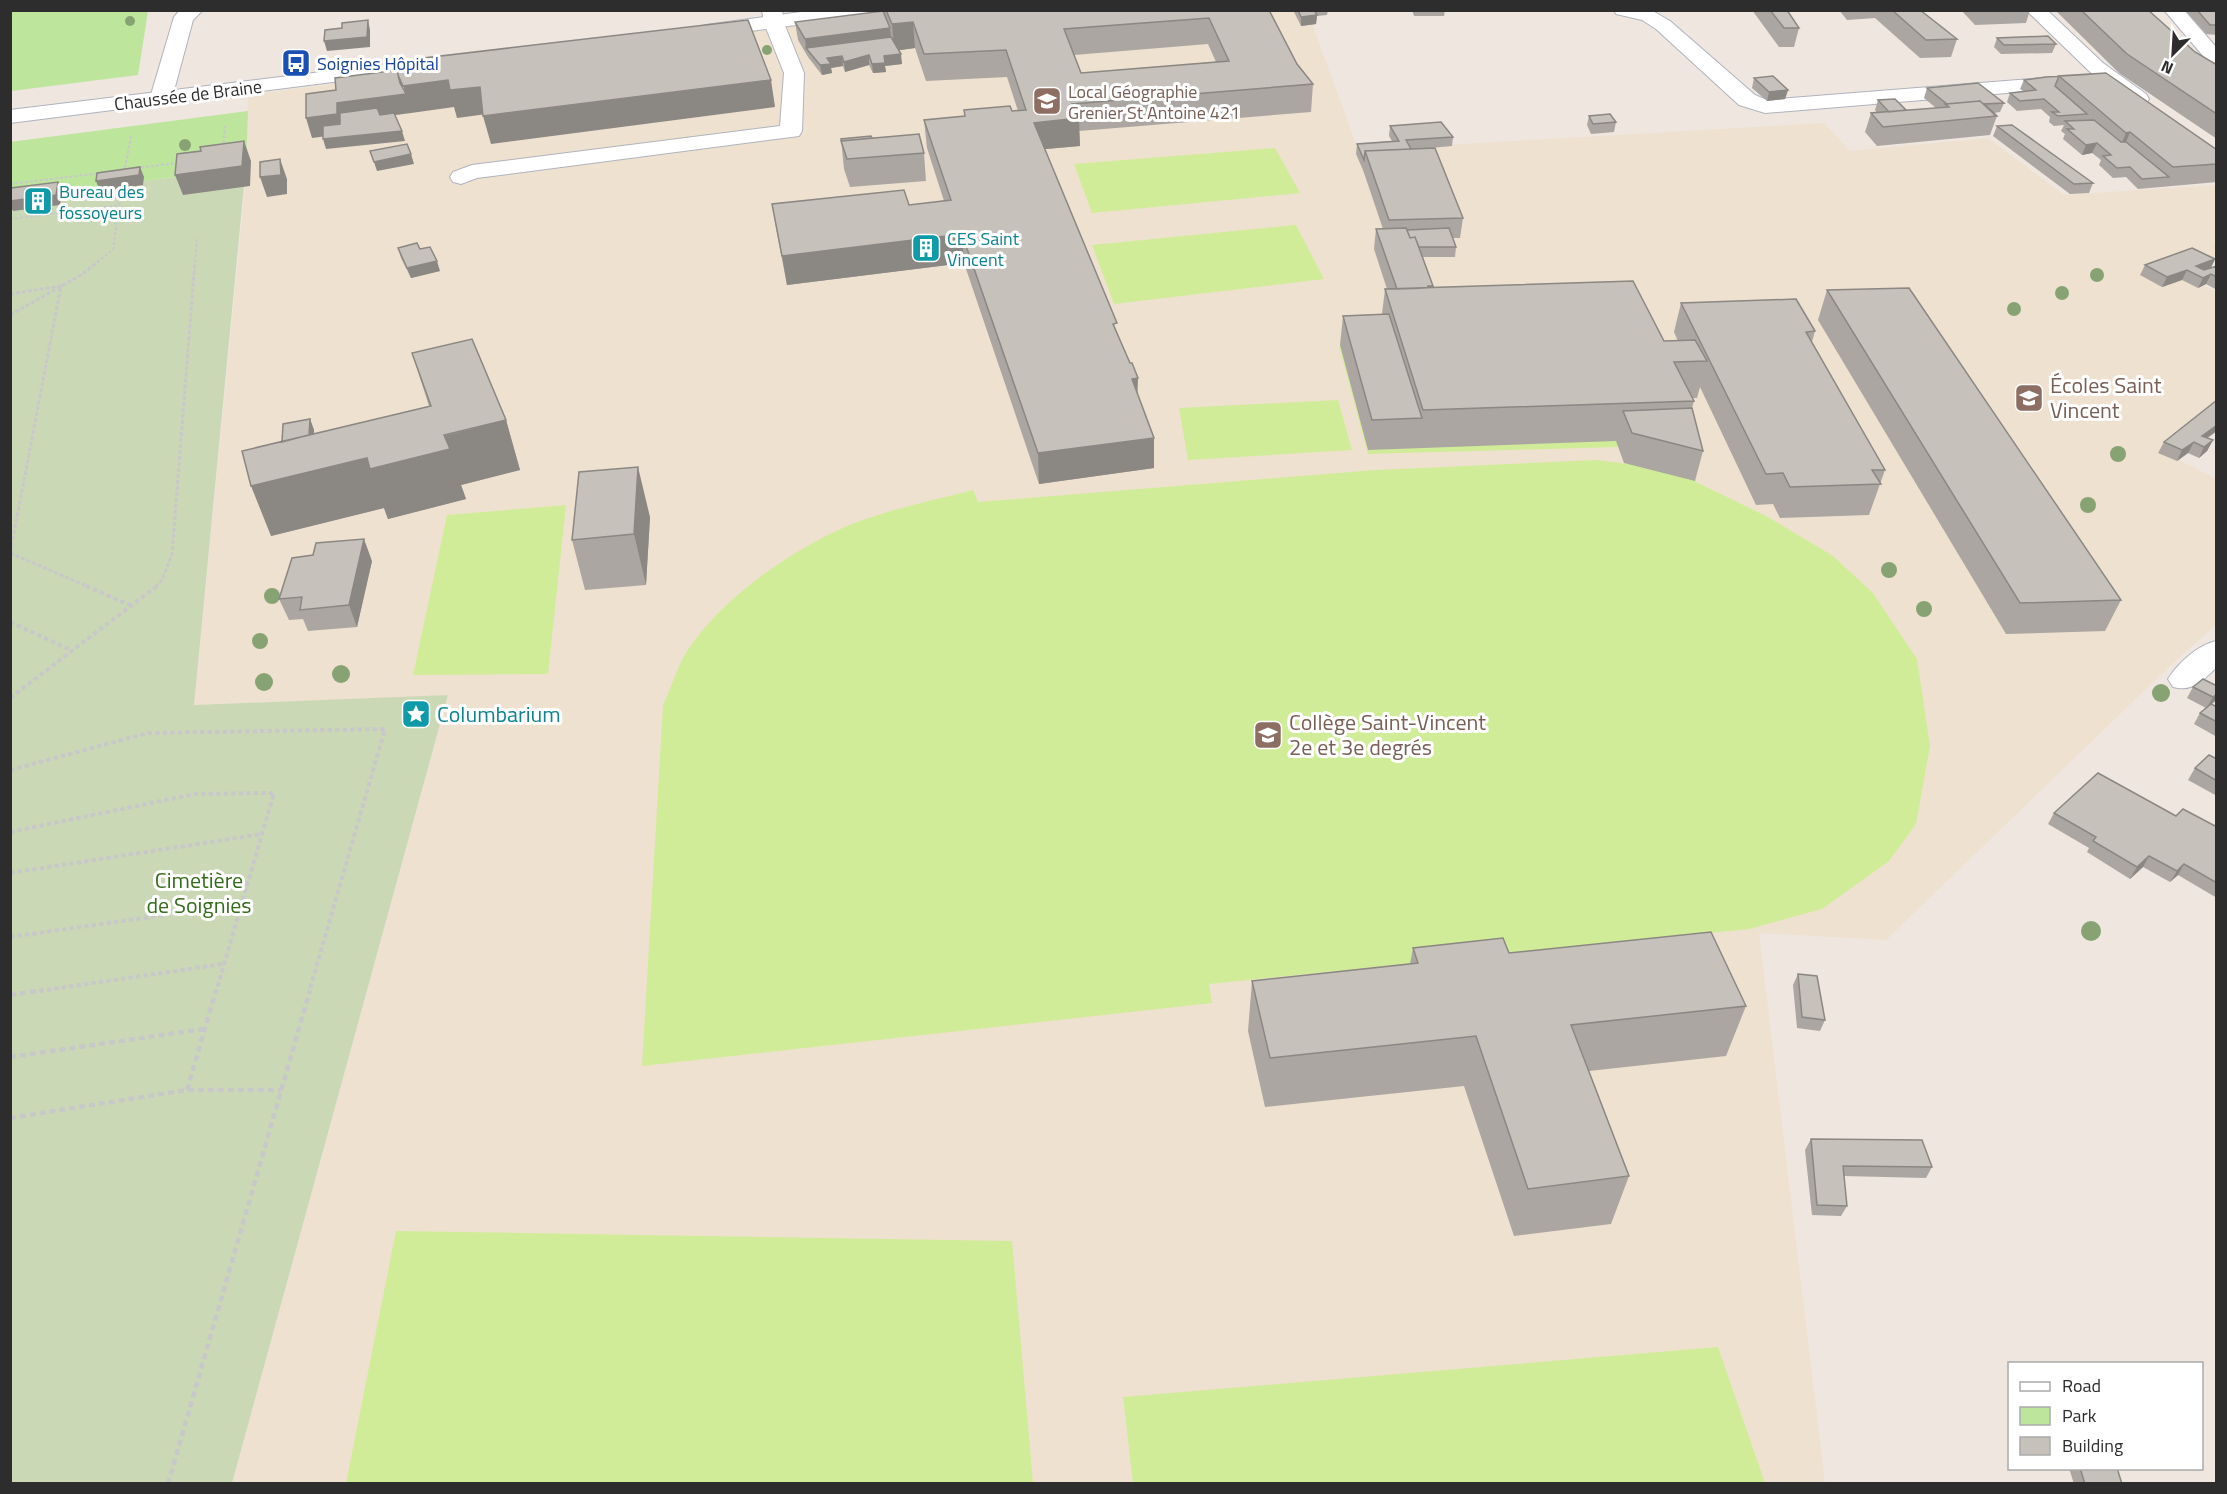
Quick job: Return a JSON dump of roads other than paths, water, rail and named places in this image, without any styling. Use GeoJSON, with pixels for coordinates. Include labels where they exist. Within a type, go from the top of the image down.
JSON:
{"type":"FeatureCollection","features":[{"type":"Feature","properties":{"kind":"street"},"geometry":{"type":"LineString","coordinates":[[161,98],[184,16],[194,10]]}},
{"type":"Feature","properties":{"kind":"street"},"geometry":{"type":"LineString","coordinates":[[683,34],[773,17],[865,10]]}},
{"type":"Feature","properties":{"kind":"street"},"geometry":{"type":"LineString","coordinates":[[1623,10],[1649,16],[1663,25],[1747,100],[1765,107],[2109,78]]}},
{"type":"Feature","properties":{"kind":"street"},"geometry":{"type":"LineString","coordinates":[[2035,10],[2109,78],[2154,111]]}},
{"type":"Feature","properties":{"kind":"street"},"geometry":{"type":"LineString","coordinates":[[2173,10],[2217,59]]}},
{"type":"Feature","properties":{"kind":"street"},"geometry":{"type":"LineString","coordinates":[[461,177],[472,172],[791,131],[794,73],[773,17]]}},
{"type":"Feature","properties":{"kind":"street","name":"Chaussée de Braine"},"geometry":{"type":"LineString","coordinates":[[10,117],[465,60]]}},
{"type":"Feature","properties":{"kind":"street"},"geometry":{"type":"LineString","coordinates":[[2184,679],[2217,651]]}},
{"type":"Feature","properties":{"kind":"place","name":"Soignies Hôpital"},"geometry":{"type":"Point","coordinates":[296,63]}},
{"type":"Feature","properties":{"kind":"place","name":"Local Géographie Grenier St Antoine 421"},"geometry":{"type":"Point","coordinates":[1047,101]}},
{"type":"Feature","properties":{"kind":"place","name":"Bureau des fossoyeurs"},"geometry":{"type":"Point","coordinates":[38,201]}},
{"type":"Feature","properties":{"kind":"place","name":"CES Saint Vincent"},"geometry":{"type":"Point","coordinates":[926,248]}},
{"type":"Feature","properties":{"kind":"place","name":"Écoles Saint Vincent"},"geometry":{"type":"Point","coordinates":[2029,398]}},
{"type":"Feature","properties":{"kind":"place","name":"Columbarium"},"geometry":{"type":"Point","coordinates":[416,714]}},
{"type":"Feature","properties":{"kind":"place","name":"Collège Saint-Vincent 2e et 3e degrés"},"geometry":{"type":"Point","coordinates":[1268,735]}},
{"type":"Feature","properties":{"kind":"park label","name":"Cimetière de Soignies"},"geometry":{"type":"Point","coordinates":[199,892]}}]}
